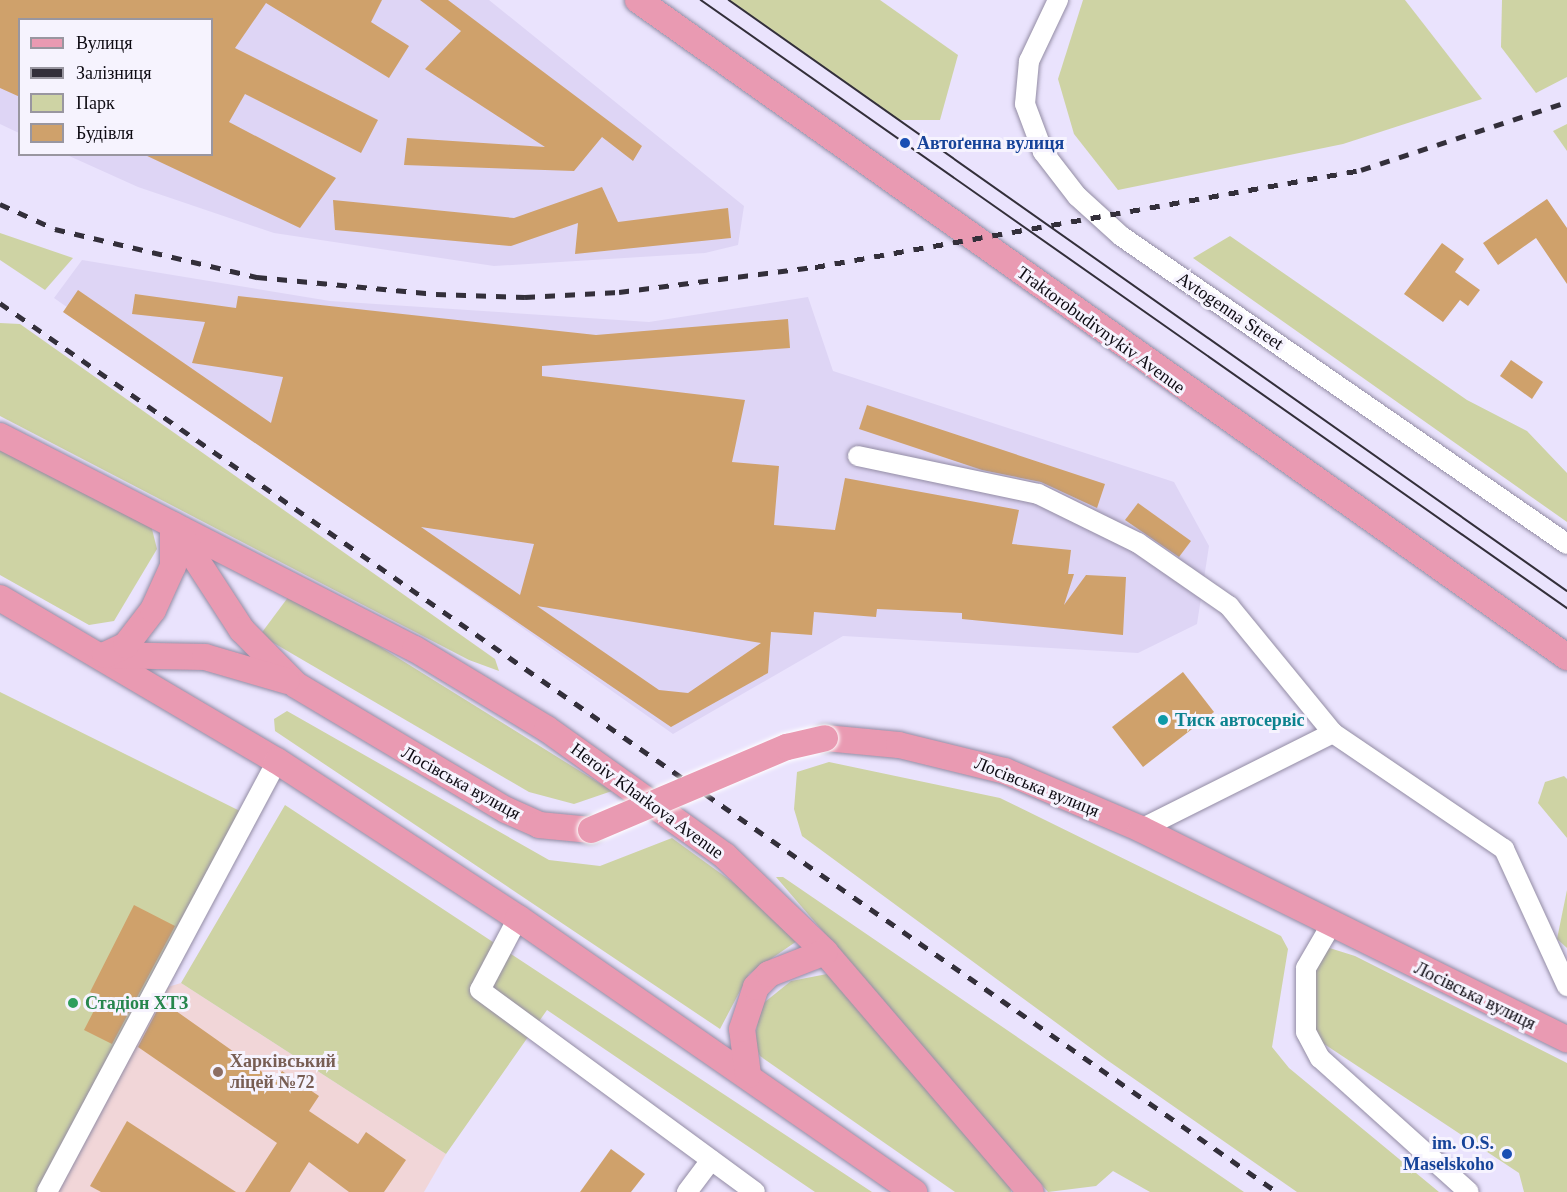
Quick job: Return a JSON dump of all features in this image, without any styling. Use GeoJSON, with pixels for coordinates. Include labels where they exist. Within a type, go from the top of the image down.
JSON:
{"type":"FeatureCollection","features":[{"type":"Feature","properties":{"kind":"main road","name":"Traktorobudivnykiv Avenue"},"geometry":{"type":"LineString","coordinates":[[638,0],[1404,547],[1567,657]]}},
{"type":"Feature","properties":{"kind":"main road","name":"Heroiv Kharkova Avenue"},"geometry":{"type":"LineString","coordinates":[[0,436],[415,649],[547,729],[725,856],[825,952],[1023,1187]]}},
{"type":"Feature","properties":{"kind":"main road"},"geometry":{"type":"LineString","coordinates":[[105,655],[126,645],[153,610],[173,567],[173,525]]}},
{"type":"Feature","properties":{"kind":"main road"},"geometry":{"type":"LineString","coordinates":[[173,525],[242,630],[296,684]]}},
{"type":"Feature","properties":{"kind":"main road"},"geometry":{"type":"LineString","coordinates":[[0,598],[105,655],[277,761],[518,918],[914,1192]]}},
{"type":"Feature","properties":{"kind":"main road"},"geometry":{"type":"LineString","coordinates":[[105,655],[205,657],[296,684]]}},
{"type":"Feature","properties":{"kind":"main road","name":"Лосівська вулиця"},"geometry":{"type":"LineString","coordinates":[[296,684],[506,810],[539,825],[591,831],[788,747],[825,738],[899,745],[972,760],[1141,829],[1567,1040]]}},
{"type":"Feature","properties":{"kind":"main road"},"geometry":{"type":"LineString","coordinates":[[748,1075],[742,1029],[756,987],[770,974],[825,952]]}},
{"type":"Feature","properties":{"kind":"street","name":"Avtogenna Street"},"geometry":{"type":"LineString","coordinates":[[1058,0],[1029,61],[1025,104],[1043,152],[1077,196],[1121,236],[1567,544]]}},
{"type":"Feature","properties":{"kind":"street"},"geometry":{"type":"LineString","coordinates":[[858,456],[1038,494],[1138,543],[1229,606],[1333,733],[1504,849],[1567,986]]}},
{"type":"Feature","properties":{"kind":"street"},"geometry":{"type":"LineString","coordinates":[[1141,829],[1333,733]]}},
{"type":"Feature","properties":{"kind":"street"},"geometry":{"type":"LineString","coordinates":[[47,1192],[277,761]]}},
{"type":"Feature","properties":{"kind":"street"},"geometry":{"type":"LineString","coordinates":[[518,918],[480,990],[755,1192]]}},
{"type":"Feature","properties":{"kind":"street"},"geometry":{"type":"LineString","coordinates":[[1331,925],[1306,968],[1306,1032],[1320,1058],[1469,1192]]}},
{"type":"Feature","properties":{"kind":"street"},"geometry":{"type":"LineString","coordinates":[[687,1192],[711,1160]]}},
{"type":"Feature","properties":{"kind":"shaded area"},"geometry":{"type":"Polygon","coordinates":[[[0,0],[489,0],[744,206],[738,245],[705,253],[494,266],[274,233],[138,187],[69,156],[213,156],[213,18],[18,18],[18,133],[0,124],[0,0]]]}},
{"type":"Feature","properties":{"kind":"shaded area"},"geometry":{"type":"Polygon","coordinates":[[[82,260],[330,301],[649,322],[808,297],[833,371],[1174,482],[1209,546],[1197,624],[1138,653],[843,636],[673,734],[54,298],[82,260]]]}},
{"type":"Feature","properties":{"kind":"shaded area","name":"Харківський ліцей №72"},"geometry":{"type":"Polygon","coordinates":[[[181,983],[446,1154],[424,1192],[54,1192],[161,989],[181,983]]]}},
{"type":"Feature","properties":{"kind":"green space"},"geometry":{"type":"Polygon","coordinates":[[[729,0],[880,0],[958,55],[940,120],[899,120],[729,0]]]}},
{"type":"Feature","properties":{"kind":"green space"},"geometry":{"type":"Polygon","coordinates":[[[1083,0],[1405,0],[1482,99],[1343,144],[1118,190],[1074,134],[1058,79],[1083,0]]]}},
{"type":"Feature","properties":{"kind":"green space"},"geometry":{"type":"Polygon","coordinates":[[[1502,0],[1567,0],[1567,77],[1536,93],[1501,47],[1502,0]]]}},
{"type":"Feature","properties":{"kind":"green space"},"geometry":{"type":"Polygon","coordinates":[[[1567,124],[1567,151],[1553,131],[1567,124]]]}},
{"type":"Feature","properties":{"kind":"green space"},"geometry":{"type":"Polygon","coordinates":[[[0,233],[73,258],[45,290],[0,260],[0,233]]]}},
{"type":"Feature","properties":{"kind":"green space"},"geometry":{"type":"Polygon","coordinates":[[[1230,236],[1467,400],[1527,431],[1567,473],[1567,522],[1193,258],[1230,236]]]}},
{"type":"Feature","properties":{"kind":"green space"},"geometry":{"type":"Polygon","coordinates":[[[0,323],[20,324],[495,659],[499,671],[469,660],[0,416],[0,323]]]}},
{"type":"Feature","properties":{"kind":"green space"},"geometry":{"type":"Polygon","coordinates":[[[0,447],[151,525],[157,549],[114,621],[89,625],[0,575],[0,447]]]}},
{"type":"Feature","properties":{"kind":"green space"},"geometry":{"type":"Polygon","coordinates":[[[292,592],[612,791],[574,804],[529,792],[260,635],[292,592]]]}},
{"type":"Feature","properties":{"kind":"green space","name":"Стадіон ХТЗ"},"geometry":{"type":"Polygon","coordinates":[[[0,692],[246,814],[45,1192],[0,1192],[0,692]]]}},
{"type":"Feature","properties":{"kind":"green space"},"geometry":{"type":"Polygon","coordinates":[[[287,711],[549,860],[600,866],[672,838],[760,902],[797,941],[749,974],[720,1029],[275,731],[274,719],[287,711]]]}},
{"type":"Feature","properties":{"kind":"green space"},"geometry":{"type":"Polygon","coordinates":[[[829,762],[1000,798],[1281,936],[1288,949],[1272,1047],[1289,1068],[1439,1192],[1297,1192],[1107,1060],[802,836],[794,809],[797,772],[829,762]]]}},
{"type":"Feature","properties":{"kind":"green space"},"geometry":{"type":"Polygon","coordinates":[[[1564,776],[1567,779],[1567,838],[1538,803],[1545,782],[1564,776]]]}},
{"type":"Feature","properties":{"kind":"green space"},"geometry":{"type":"Polygon","coordinates":[[[285,805],[872,1192],[815,1192],[547,1010],[446,1154],[181,983],[285,805]]]}},
{"type":"Feature","properties":{"kind":"green space"},"geometry":{"type":"Polygon","coordinates":[[[776,877],[783,877],[1244,1192],[1150,1192],[1113,1171],[1096,1186],[1048,1192],[776,877]]]}},
{"type":"Feature","properties":{"kind":"green space"},"geometry":{"type":"Polygon","coordinates":[[[1567,890],[1567,948],[1557,939],[1567,890]]]}},
{"type":"Feature","properties":{"kind":"green space"},"geometry":{"type":"Polygon","coordinates":[[[1320,945],[1355,956],[1567,1063],[1567,1192],[1524,1192],[1519,1173],[1306,1032],[1320,945]]]}},
{"type":"Feature","properties":{"kind":"green space"},"geometry":{"type":"Polygon","coordinates":[[[827,974],[1010,1185],[1011,1192],[955,1192],[760,1056],[754,1042],[761,1005],[791,981],[827,974]]]}},
{"type":"Feature","properties":{"kind":"building"},"geometry":{"type":"Polygon","coordinates":[[[0,0],[382,0],[371,22],[409,46],[389,78],[266,3],[235,48],[378,120],[361,153],[245,94],[229,122],[336,178],[300,228],[147,156],[213,156],[213,18],[18,18],[18,96],[0,88],[0,0]]]}},
{"type":"Feature","properties":{"kind":"building"},"geometry":{"type":"Polygon","coordinates":[[[420,0],[448,0],[642,146],[633,161],[602,137],[574,171],[404,165],[407,138],[545,147],[425,69],[461,31],[420,0]]]}},
{"type":"Feature","properties":{"kind":"building"},"geometry":{"type":"Polygon","coordinates":[[[602,187],[618,222],[728,208],[731,238],[575,254],[578,223],[511,246],[335,230],[333,200],[514,218],[602,187]]]}},
{"type":"Feature","properties":{"kind":"building"},"geometry":{"type":"Polygon","coordinates":[[[1547,199],[1567,228],[1567,284],[1536,238],[1498,265],[1483,243],[1547,199]]]}},
{"type":"Feature","properties":{"kind":"building"},"geometry":{"type":"Polygon","coordinates":[[[1442,243],[1464,259],[1455,272],[1480,290],[1468,306],[1460,300],[1443,322],[1404,294],[1442,243]]]}},
{"type":"Feature","properties":{"kind":"building"},"geometry":{"type":"Polygon","coordinates":[[[78,290],[271,423],[283,377],[192,363],[205,322],[132,314],[135,294],[236,308],[238,296],[596,335],[788,319],[790,348],[542,366],[542,376],[745,400],[732,462],[779,466],[774,525],[835,530],[845,478],[1019,510],[1012,544],[1071,550],[1068,574],[1074,574],[1064,605],[1086,575],[1126,577],[1123,635],[962,619],[962,613],[877,609],[876,617],[814,612],[812,635],[771,632],[768,673],[671,727],[63,312],[78,290]],[[421,527],[520,595],[534,544],[421,527]],[[537,606],[659,690],[688,693],[761,643],[537,606]]]}},
{"type":"Feature","properties":{"kind":"building"},"geometry":{"type":"Polygon","coordinates":[[[1511,360],[1543,382],[1532,399],[1500,376],[1511,360]]]}},
{"type":"Feature","properties":{"kind":"building"},"geometry":{"type":"Polygon","coordinates":[[[867,405],[1105,484],[1097,508],[1041,482],[982,470],[859,429],[867,405]]]}},
{"type":"Feature","properties":{"kind":"building"},"geometry":{"type":"Polygon","coordinates":[[[1138,503],[1191,541],[1179,557],[1125,520],[1138,503]]]}},
{"type":"Feature","properties":{"kind":"building","name":"Тиск автосервіс"},"geometry":{"type":"Polygon","coordinates":[[[1183,672],[1214,712],[1143,767],[1112,727],[1183,672]]]}},
{"type":"Feature","properties":{"kind":"building"},"geometry":{"type":"Polygon","coordinates":[[[134,905],[175,926],[112,1044],[84,1030],[101,997],[90,992],[134,905]]]}},
{"type":"Feature","properties":{"kind":"building"},"geometry":{"type":"Polygon","coordinates":[[[162,1001],[275,1081],[282,1071],[319,1096],[309,1111],[358,1144],[366,1132],[406,1160],[384,1192],[349,1192],[309,1162],[290,1192],[245,1192],[277,1143],[138,1047],[162,1001]]]}},
{"type":"Feature","properties":{"kind":"building"},"geometry":{"type":"Polygon","coordinates":[[[127,1121],[236,1192],[101,1192],[90,1186],[127,1121]]]}},
{"type":"Feature","properties":{"kind":"building"},"geometry":{"type":"Polygon","coordinates":[[[611,1149],[645,1174],[631,1192],[580,1192],[611,1149]]]}},
{"type":"Feature","properties":{"kind":"tram line"},"geometry":{"type":"LineString","coordinates":[[701,0],[1567,608]]}},
{"type":"Feature","properties":{"kind":"tram line"},"geometry":{"type":"LineString","coordinates":[[729,0],[1567,591]]}},
{"type":"Feature","properties":{"kind":"railway"},"geometry":{"type":"LineString","coordinates":[[0,204],[55,229],[257,277],[436,294],[525,297],[619,292],[815,267],[1361,170],[1567,102]]}},
{"type":"Feature","properties":{"kind":"railway"},"geometry":{"type":"LineString","coordinates":[[0,303],[1277,1192]]}},
{"type":"Feature","properties":{"kind":"place","name":"Автоґенна вулиця"},"geometry":{"type":"Point","coordinates":[905,143]}},
{"type":"Feature","properties":{"kind":"place","name":"Тиск автосервіс"},"geometry":{"type":"Point","coordinates":[1163,720]}},
{"type":"Feature","properties":{"kind":"place","name":"Стадіон ХТЗ"},"geometry":{"type":"Point","coordinates":[73,1003]}},
{"type":"Feature","properties":{"kind":"place","name":"Харківський ліцей №72"},"geometry":{"type":"Point","coordinates":[218,1072]}},
{"type":"Feature","properties":{"kind":"place","name":"іm. O.S. Maselskoho"},"geometry":{"type":"Point","coordinates":[1507,1154]}}]}
